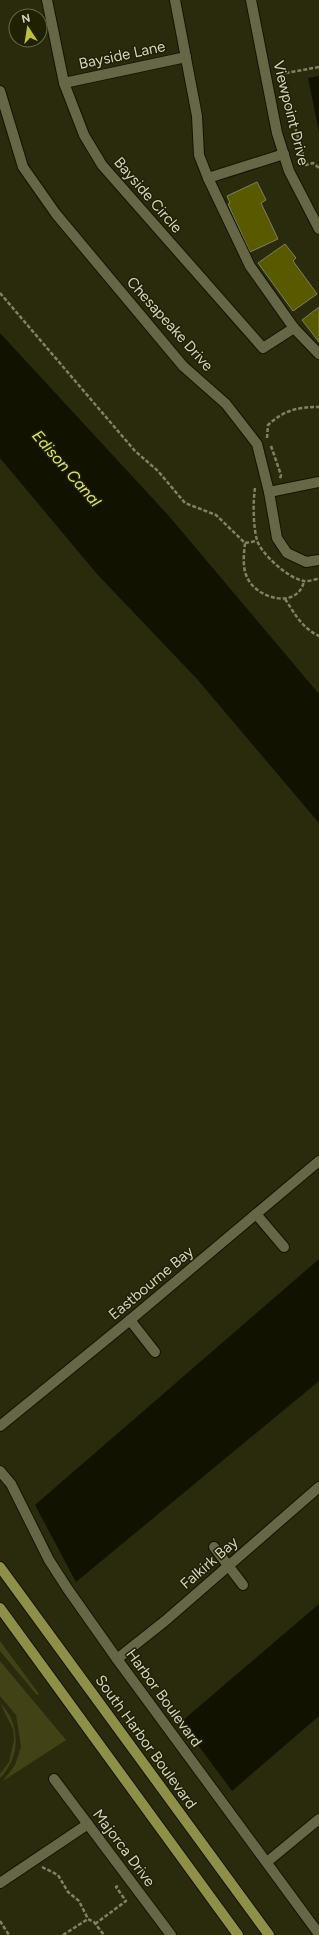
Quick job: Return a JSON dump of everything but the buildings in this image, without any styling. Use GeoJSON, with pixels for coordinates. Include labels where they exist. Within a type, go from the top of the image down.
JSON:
{"type":"FeatureCollection","features":[{"type":"Feature","properties":{"kind":"main road","name":"South Harbor Boulevard"},"geometry":{"type":"LineString","coordinates":[[0,1567],[269,1935]]}},
{"type":"Feature","properties":{"kind":"main road"},"geometry":{"type":"LineString","coordinates":[[0,1608],[238,1935]]}},
{"type":"Feature","properties":{"kind":"street","name":"Bayside Circle"},"geometry":{"type":"LineString","coordinates":[[47,0],[64,83],[84,135],[102,165],[263,348],[294,328]]}},
{"type":"Feature","properties":{"kind":"street"},"geometry":{"type":"LineString","coordinates":[[175,0],[197,116],[200,155],[208,178],[250,266],[294,328],[319,354]]}},
{"type":"Feature","properties":{"kind":"street","name":"Viewpoint Drive"},"geometry":{"type":"LineString","coordinates":[[251,0],[277,133],[295,183],[319,229]]}},
{"type":"Feature","properties":{"kind":"street","name":"Bayside Lane"},"geometry":{"type":"LineString","coordinates":[[64,83],[186,57]]}},
{"type":"Feature","properties":{"kind":"street","name":"Chesapeake Drive"},"geometry":{"type":"LineString","coordinates":[[0,91],[23,168],[56,214],[183,366],[226,404],[257,444],[269,492],[277,538],[287,553],[306,562],[319,560]]}},
{"type":"Feature","properties":{"kind":"street"},"geometry":{"type":"LineString","coordinates":[[208,178],[284,154]]}},
{"type":"Feature","properties":{"kind":"street"},"geometry":{"type":"LineString","coordinates":[[269,492],[319,482]]}},
{"type":"Feature","properties":{"kind":"street","name":"Eastbourne Bay"},"geometry":{"type":"LineString","coordinates":[[0,1426],[130,1320],[319,1161]]}},
{"type":"Feature","properties":{"kind":"street"},"geometry":{"type":"LineString","coordinates":[[256,1214],[284,1247]]}},
{"type":"Feature","properties":{"kind":"street"},"geometry":{"type":"LineString","coordinates":[[130,1320],[155,1352]]}},
{"type":"Feature","properties":{"kind":"street","name":"Harbor Boulevard"},"geometry":{"type":"LineString","coordinates":[[0,1471],[11,1484],[49,1560],[117,1659],[319,1934]]}},
{"type":"Feature","properties":{"kind":"street","name":"Falkirk Bay"},"geometry":{"type":"LineString","coordinates":[[117,1659],[165,1621],[319,1487]]}},
{"type":"Feature","properties":{"kind":"street"},"geometry":{"type":"LineString","coordinates":[[214,1547],[243,1585]]}},
{"type":"Feature","properties":{"kind":"street","name":"Majorca Drive"},"geometry":{"type":"LineString","coordinates":[[54,1778],[171,1935]]}},
{"type":"Feature","properties":{"kind":"street"},"geometry":{"type":"LineString","coordinates":[[267,1862],[319,1819]]}},
{"type":"Feature","properties":{"kind":"street"},"geometry":{"type":"LineString","coordinates":[[0,1883],[88,1824]]}},
{"type":"Feature","properties":{"kind":"path"},"geometry":{"type":"LineString","coordinates":[[319,67],[286,73],[280,78],[306,165],[313,164],[319,168]]}},
{"type":"Feature","properties":{"kind":"path"},"geometry":{"type":"LineString","coordinates":[[0,293],[135,451],[158,471],[185,503],[216,515],[244,543],[246,577],[255,590],[271,598],[285,599],[294,596],[303,589],[304,581]]}},
{"type":"Feature","properties":{"kind":"path"},"geometry":{"type":"LineString","coordinates":[[244,543],[257,540]]}},
{"type":"Feature","properties":{"kind":"path"},"geometry":{"type":"LineString","coordinates":[[285,599],[299,621],[309,631],[319,636]]}},
{"type":"Feature","properties":{"kind":"path"},"geometry":{"type":"LineString","coordinates":[[35,1859],[44,1869],[58,1875],[68,1892],[79,1901],[88,1919],[95,1924],[104,1935]]}},
{"type":"Feature","properties":{"kind":"path"},"geometry":{"type":"LineString","coordinates":[[95,1924],[126,1901],[116,1887],[128,1878]]}},
{"type":"Feature","properties":{"kind":"path"},"geometry":{"type":"LineString","coordinates":[[63,1935],[88,1919]]}},
{"type":"Feature","properties":{"kind":"path"},"geometry":{"type":"LineString","coordinates":[[0,1921],[9,1935]]}},
{"type":"Feature","properties":{"kind":"shaded area"},"geometry":{"type":"Polygon","coordinates":[[[0,1641],[39,1694],[37,1695],[0,1651],[0,1641]]]}},
{"type":"Feature","properties":{"kind":"shaded area"},"geometry":{"type":"Polygon","coordinates":[[[0,1661],[66,1740],[3,1781],[15,1765],[21,1747],[16,1715],[0,1696],[0,1661]]]}},
{"type":"Feature","properties":{"kind":"shaded area"},"geometry":{"type":"Polygon","coordinates":[[[0,1703],[12,1720],[16,1740],[12,1761],[0,1778],[0,1774],[9,1762],[14,1740],[13,1729],[0,1703]]]}},
{"type":"Feature","properties":{"kind":"water"},"geometry":{"type":"Polygon","coordinates":[[[319,76],[319,132],[308,78],[319,76]]]}},
{"type":"Feature","properties":{"kind":"water","name":"Edison Canal"},"geometry":{"type":"Polygon","coordinates":[[[0,333],[168,515],[319,694],[319,823],[197,679],[97,574],[0,458],[0,333]]]}},
{"type":"Feature","properties":{"kind":"water"},"geometry":{"type":"Polygon","coordinates":[[[319,1259],[319,1381],[76,1582],[35,1505],[319,1259]]]}},
{"type":"Feature","properties":{"kind":"water"},"geometry":{"type":"Polygon","coordinates":[[[319,1604],[319,1716],[232,1791],[181,1722],[319,1604]]]}}]}
